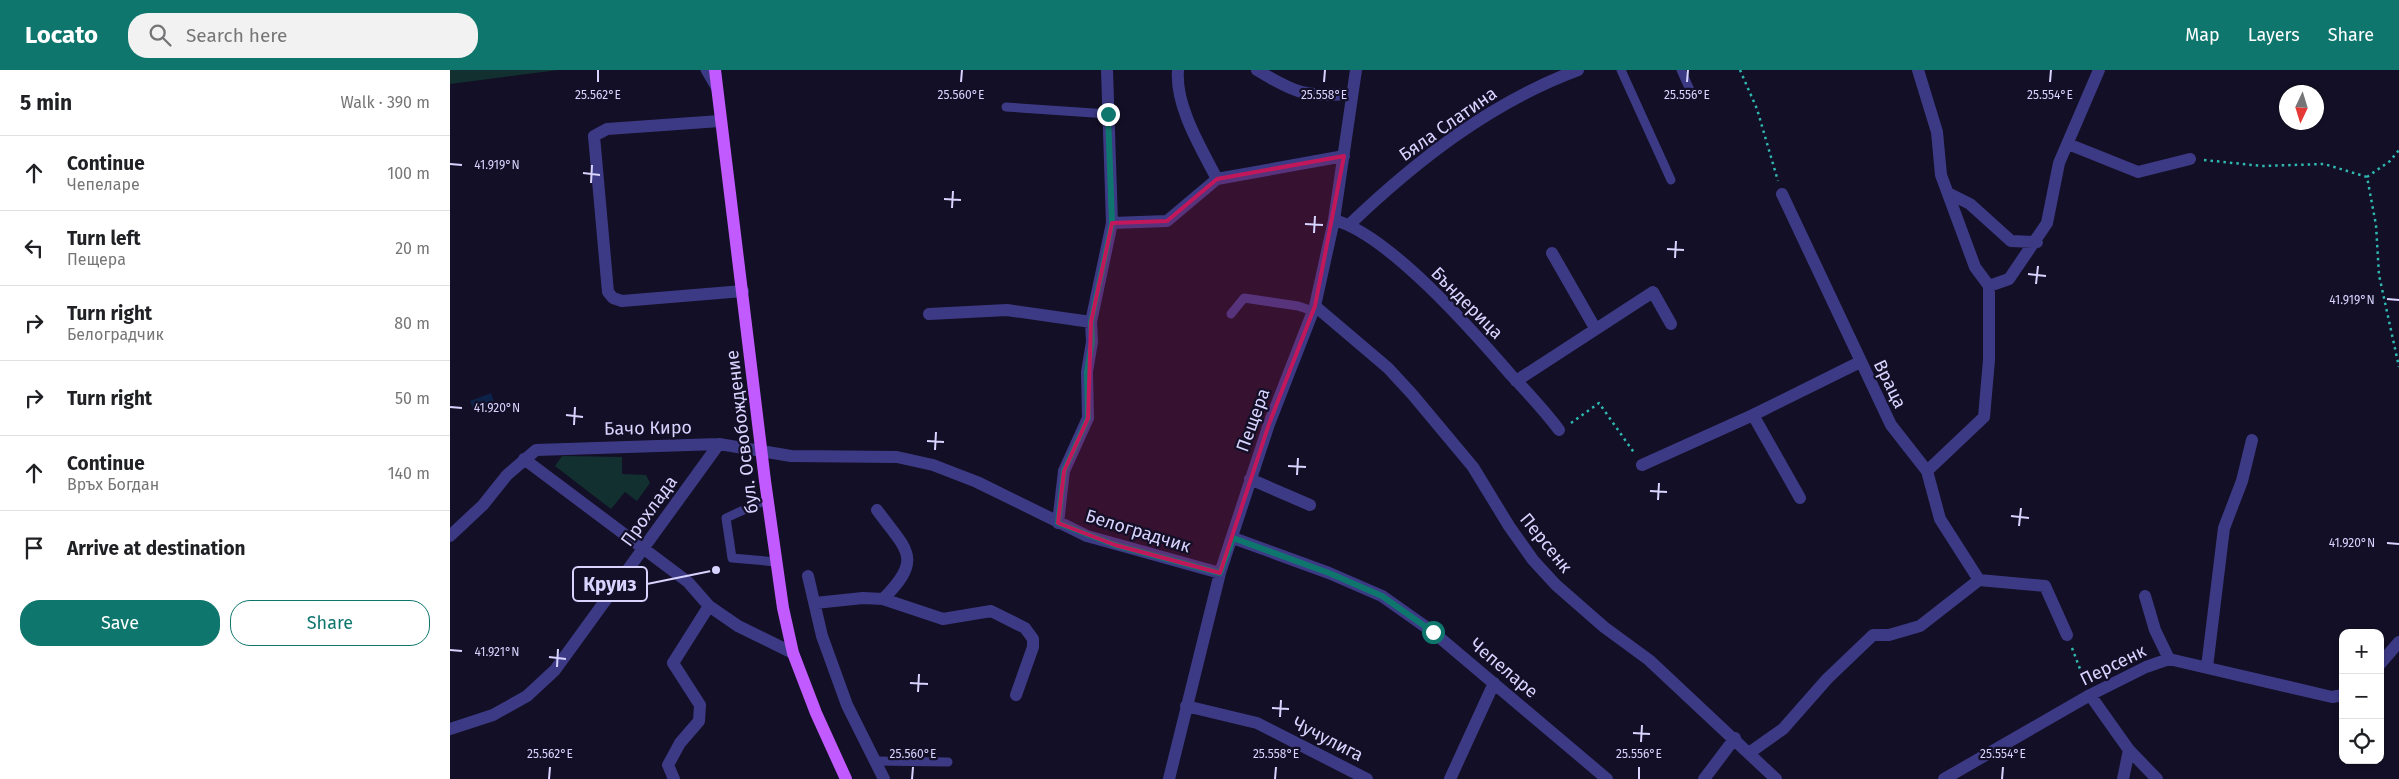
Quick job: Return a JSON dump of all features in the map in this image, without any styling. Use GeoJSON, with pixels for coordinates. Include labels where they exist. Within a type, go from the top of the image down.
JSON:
{"type":"FeatureCollection","features":[{"type":"Feature","properties":{"kind":"main road","name":"бул. Освобождение"},"geometry":{"type":"LineString","coordinates":[[715,70],[768,500],[793,653],[816,713],[846,779]]}},
{"type":"Feature","properties":{"kind":"street"},"geometry":{"type":"LineString","coordinates":[[1058,523],[1064,471],[1088,418],[1087,372],[1092,342],[1091,322],[1112,223],[1107,70]]}},
{"type":"Feature","properties":{"kind":"street"},"geometry":{"type":"LineString","coordinates":[[1178,70],[1177,77],[1186,118],[1217,179]]}},
{"type":"Feature","properties":{"kind":"street"},"geometry":{"type":"LineString","coordinates":[[1257,70],[1287,89],[1303,94],[1320,96],[1352,94]]}},
{"type":"Feature","properties":{"kind":"street","name":"Пещера"},"geometry":{"type":"LineString","coordinates":[[1169,779],[1220,573],[1233,538],[1250,479],[1314,309],[1334,220],[1356,70]]}},
{"type":"Feature","properties":{"kind":"street","name":"Бяла Слатина"},"geometry":{"type":"LineString","coordinates":[[1350,224],[1394,183],[1480,120],[1522,95],[1578,70]]}},
{"type":"Feature","properties":{"kind":"street"},"geometry":{"type":"LineString","coordinates":[[1918,70],[1937,132],[1941,176],[1975,267],[1989,286],[1988,360],[1984,417],[1927,471]]}},
{"type":"Feature","properties":{"kind":"street"},"geometry":{"type":"LineString","coordinates":[[1989,286],[2009,279],[2037,242],[2047,224],[2059,162],[2099,70]]}},
{"type":"Feature","properties":{"kind":"street"},"geometry":{"type":"LineString","coordinates":[[720,121],[607,129],[594,136],[608,292],[613,298],[622,301],[743,291]]}},
{"type":"Feature","properties":{"kind":"street"},"geometry":{"type":"LineString","coordinates":[[2068,144],[2138,172],[2190,159]]}},
{"type":"Feature","properties":{"kind":"street"},"geometry":{"type":"LineString","coordinates":[[1112,223],[1167,221],[1217,179],[1344,156]]}},
{"type":"Feature","properties":{"kind":"street"},"geometry":{"type":"LineString","coordinates":[[1948,193],[1970,204],[2011,241],[2037,242]]}},
{"type":"Feature","properties":{"kind":"street","name":"Враца"},"geometry":{"type":"LineString","coordinates":[[1782,194],[1891,425],[1927,471],[1940,520],[1979,580]]}},
{"type":"Feature","properties":{"kind":"street","name":"Бъндерица"},"geometry":{"type":"LineString","coordinates":[[1334,220],[1350,224],[1411,271],[1467,325],[1544,410],[1559,430]]}},
{"type":"Feature","properties":{"kind":"street"},"geometry":{"type":"LineString","coordinates":[[1552,252],[1595,328]]}},
{"type":"Feature","properties":{"kind":"street"},"geometry":{"type":"LineString","coordinates":[[1516,381],[1653,292],[1670,324]]}},
{"type":"Feature","properties":{"kind":"street","name":"Персенк"},"geometry":{"type":"LineString","coordinates":[[1314,309],[1388,368],[1412,394],[1473,467],[1509,526],[1533,560],[1556,585],[1604,627],[1649,660],[1735,738],[1776,779]]}},
{"type":"Feature","properties":{"kind":"street"},"geometry":{"type":"LineString","coordinates":[[929,314],[1007,310],[1091,322]]}},
{"type":"Feature","properties":{"kind":"street"},"geometry":{"type":"LineString","coordinates":[[1642,465],[1753,415],[1860,362]]}},
{"type":"Feature","properties":{"kind":"street"},"geometry":{"type":"LineString","coordinates":[[1753,415],[1800,498]]}},
{"type":"Feature","properties":{"kind":"street"},"geometry":{"type":"LineString","coordinates":[[2207,667],[2224,528],[2242,480],[2252,440]]}},
{"type":"Feature","properties":{"kind":"street","name":"Бачо Киро"},"geometry":{"type":"LineString","coordinates":[[450,536],[484,505],[507,475],[536,450],[719,444],[762,451]]}},
{"type":"Feature","properties":{"kind":"street","name":"Прохлада"},"geometry":{"type":"LineString","coordinates":[[450,729],[493,715],[527,696],[555,670],[719,444]]}},
{"type":"Feature","properties":{"kind":"street","name":"Белоградчик"},"geometry":{"type":"LineString","coordinates":[[762,451],[791,456],[897,457],[916,460],[955,472],[1058,523],[1115,545],[1220,573]]}},
{"type":"Feature","properties":{"kind":"street"},"geometry":{"type":"LineString","coordinates":[[524,459],[688,582],[709,606],[738,626],[793,653]]}},
{"type":"Feature","properties":{"kind":"street"},"geometry":{"type":"LineString","coordinates":[[1250,479],[1310,505]]}},
{"type":"Feature","properties":{"kind":"street"},"geometry":{"type":"LineString","coordinates":[[877,510],[904,548],[909,563],[904,577],[883,599]]}},
{"type":"Feature","properties":{"kind":"street","name":"Чепеларе"},"geometry":{"type":"LineString","coordinates":[[1233,538],[1329,573],[1382,596],[1433,632],[1607,779]]}},
{"type":"Feature","properties":{"kind":"street"},"geometry":{"type":"LineString","coordinates":[[808,576],[822,636],[847,705],[884,779]]}},
{"type":"Feature","properties":{"kind":"street"},"geometry":{"type":"LineString","coordinates":[[1749,753],[1783,728],[1827,679],[1873,635],[1889,634],[1920,626],[1979,580],[2045,586],[2066,634]]}},
{"type":"Feature","properties":{"kind":"street"},"geometry":{"type":"LineString","coordinates":[[2146,596],[2155,630],[2170,658]]}},
{"type":"Feature","properties":{"kind":"street"},"geometry":{"type":"LineString","coordinates":[[814,603],[863,598],[883,599],[943,619],[990,611],[1025,628],[1033,639],[1033,647],[1016,695]]}},
{"type":"Feature","properties":{"kind":"street"},"geometry":{"type":"LineString","coordinates":[[674,779],[668,765],[680,743],[699,721],[700,705],[673,663],[709,606]]}},
{"type":"Feature","properties":{"kind":"street"},"geometry":{"type":"LineString","coordinates":[[2384,659],[2399,642]]}},
{"type":"Feature","properties":{"kind":"street","name":"Персенк"},"geometry":{"type":"LineString","coordinates":[[1944,779],[2090,695],[2146,667],[2170,658],[2332,697],[2339,696]]}},
{"type":"Feature","properties":{"kind":"street"},"geometry":{"type":"LineString","coordinates":[[1450,779],[1494,682]]}},
{"type":"Feature","properties":{"kind":"street"},"geometry":{"type":"LineString","coordinates":[[2090,695],[2129,750],[2157,779]]}},
{"type":"Feature","properties":{"kind":"street","name":"Чучулига"},"geometry":{"type":"LineString","coordinates":[[1186,706],[1257,723],[1367,779]]}},
{"type":"Feature","properties":{"kind":"street"},"geometry":{"type":"LineString","coordinates":[[1704,779],[1735,738]]}},
{"type":"Feature","properties":{"kind":"street"},"geometry":{"type":"LineString","coordinates":[[2123,779],[2129,750]]}},
{"type":"Feature","properties":{"kind":"lane"},"geometry":{"type":"LineString","coordinates":[[705,70],[718,92]]}},
{"type":"Feature","properties":{"kind":"lane"},"geometry":{"type":"LineString","coordinates":[[1621,70],[1671,180]]}},
{"type":"Feature","properties":{"kind":"lane"},"geometry":{"type":"LineString","coordinates":[[1682,70],[1690,90]]}},
{"type":"Feature","properties":{"kind":"lane"},"geometry":{"type":"LineString","coordinates":[[1006,107],[1108,114]]}},
{"type":"Feature","properties":{"kind":"lane"},"geometry":{"type":"LineString","coordinates":[[1231,314],[1244,298],[1314,309]]}},
{"type":"Feature","properties":{"kind":"lane"},"geometry":{"type":"LineString","coordinates":[[768,500],[726,518],[732,558],[777,562]]}},
{"type":"Feature","properties":{"kind":"lane"},"geometry":{"type":"LineString","coordinates":[[874,760],[948,762]]}},
{"type":"Feature","properties":{"kind":"path"},"geometry":{"type":"LineString","coordinates":[[1740,70],[1757,109],[1782,194]]}},
{"type":"Feature","properties":{"kind":"path"},"geometry":{"type":"LineString","coordinates":[[2367,177],[2390,161],[2399,150]]}},
{"type":"Feature","properties":{"kind":"path"},"geometry":{"type":"LineString","coordinates":[[2190,159],[2262,166],[2324,164],[2367,177]]}},
{"type":"Feature","properties":{"kind":"path"},"geometry":{"type":"LineString","coordinates":[[2367,177],[2376,225],[2379,275],[2399,367]]}},
{"type":"Feature","properties":{"kind":"path"},"geometry":{"type":"LineString","coordinates":[[1559,430],[1599,403],[1642,465]]}},
{"type":"Feature","properties":{"kind":"path"},"geometry":{"type":"LineString","coordinates":[[2066,634],[2090,695]]}},
{"type":"Feature","properties":{"kind":"highlighted area"},"geometry":{"type":"Polygon","coordinates":[[[1344,156],[1315,306],[1269,424],[1220,573],[1115,545],[1058,523],[1064,471],[1088,418],[1091,322],[1112,223],[1167,221],[1217,179],[1344,156]]]}},
{"type":"Feature","properties":{"kind":"green space"},"geometry":{"type":"Polygon","coordinates":[[[450,70],[558,70],[450,84],[450,70]]]}},
{"type":"Feature","properties":{"kind":"green space"},"geometry":{"type":"Polygon","coordinates":[[[562,456],[622,457],[622,474],[646,475],[650,483],[637,501],[625,492],[611,509],[555,466],[562,456]]]}},
{"type":"Feature","properties":{"kind":"water"},"geometry":{"type":"Polygon","coordinates":[[[491,393],[495,404],[474,412],[470,401],[491,393]]]}},
{"type":"Feature","properties":{"kind":"place","name":"Круиз"},"geometry":{"type":"Point","coordinates":[716,570]}},
{"type":"Feature","properties":{"kind":"route"},"geometry":{"type":"LineString","coordinates":[[1108,114],[1112,223],[1091,322],[1092,342],[1087,372],[1088,418],[1064,471],[1058,523],[1087,536],[1115,545],[1220,573],[1233,538],[1329,573],[1382,596],[1433,632]]}}]}
